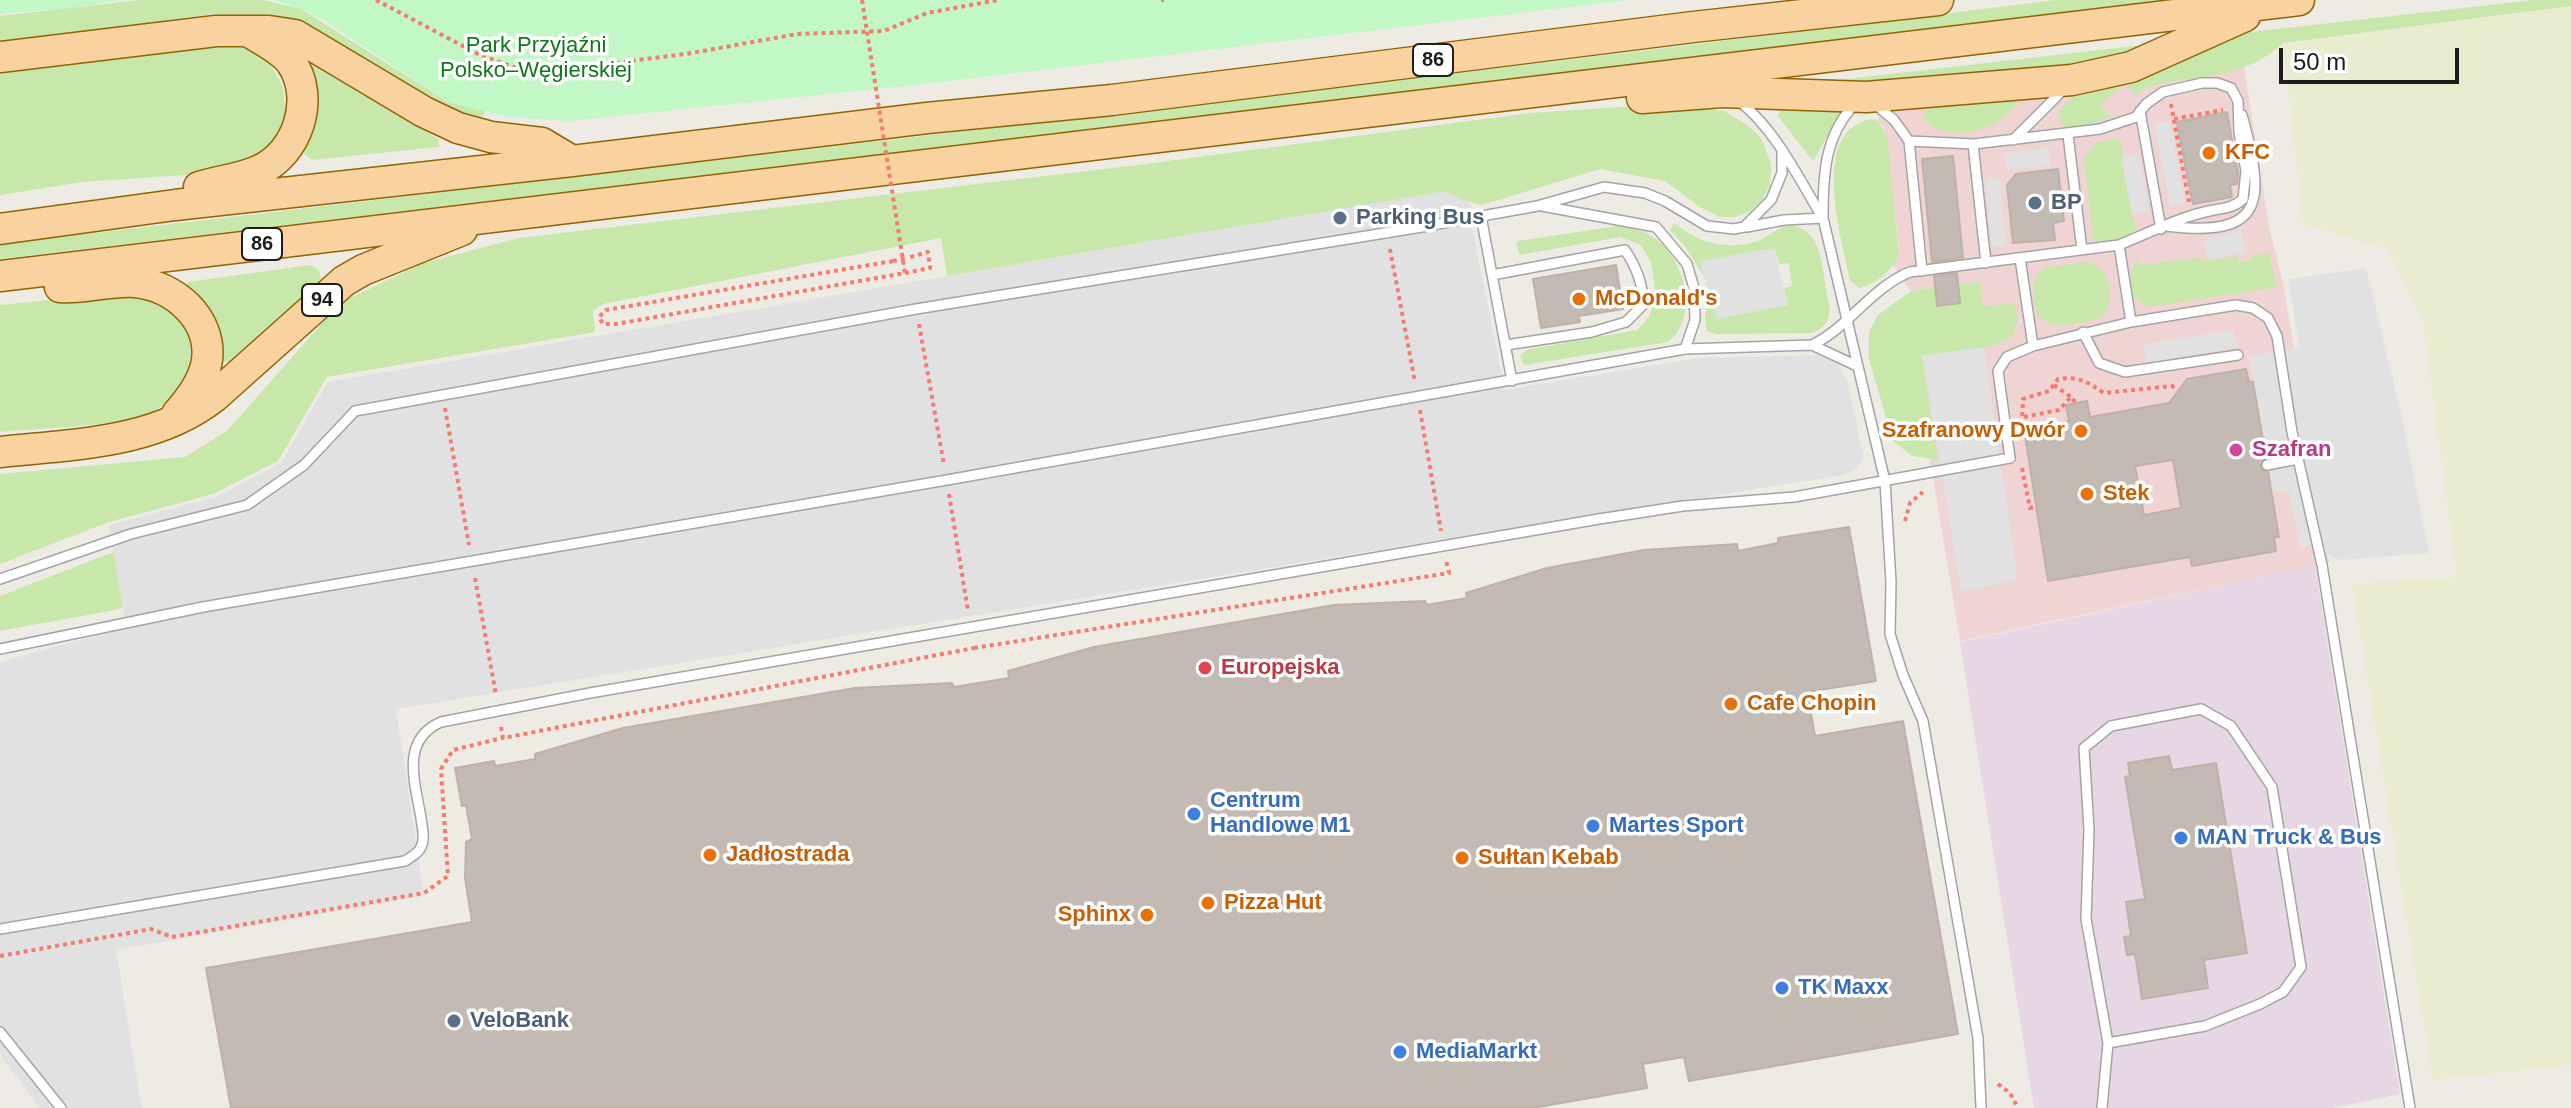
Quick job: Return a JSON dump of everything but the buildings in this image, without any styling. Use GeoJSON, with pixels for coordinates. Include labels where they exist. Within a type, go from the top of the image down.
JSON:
{"type":"FeatureCollection","features":[{"type":"Feature","properties":{"kind":"main road","name":"86"},"geometry":{"type":"LineString","coordinates":[[0,229],[175,205],[927,118],[1112,100],[1693,27],[1938,0]]}},
{"type":"Feature","properties":{"kind":"main road","name":"86"},"geometry":{"type":"LineString","coordinates":[[13,274],[2294,1]]}},
{"type":"Feature","properties":{"kind":"main road"},"geometry":{"type":"LineString","coordinates":[[1530,92],[1572,104],[1722,92],[1866,97],[2072,80],[2131,67],[2226,23],[2294,1]]}},
{"type":"Feature","properties":{"kind":"main road"},"geometry":{"type":"LineString","coordinates":[[0,57],[216,31],[269,31],[295,35],[424,112],[458,128],[491,137],[542,143],[572,161]]}},
{"type":"Feature","properties":{"kind":"main road"},"geometry":{"type":"LineString","coordinates":[[175,205],[190,191],[201,186],[259,171],[277,159],[293,142],[303,104],[297,72],[281,51],[249,32]]}},
{"type":"Feature","properties":{"kind":"main road","name":"94"},"geometry":{"type":"LineString","coordinates":[[0,452],[120,438],[171,422],[199,409],[344,281],[363,270],[497,215]]}},
{"type":"Feature","properties":{"kind":"main road"},"geometry":{"type":"LineString","coordinates":[[13,274],[60,287],[134,282],[173,294],[190,309],[202,325],[207,344],[207,362],[193,395],[171,422]]}},
{"type":"Feature","properties":{"kind":"lane"},"geometry":{"type":"LineString","coordinates":[[2013,140],[2072,80]]}},
{"type":"Feature","properties":{"kind":"lane"},"geometry":{"type":"LineString","coordinates":[[1909,141],[1973,144],[2068,135],[2119,124],[2136,117],[2163,92],[2202,83],[2217,83],[2231,88],[2237,96],[2256,181],[2252,209],[2244,218],[2225,226],[2164,228]]}},
{"type":"Feature","properties":{"kind":"lane"},"geometry":{"type":"LineString","coordinates":[[1722,92],[1752,112],[1823,218]]}},
{"type":"Feature","properties":{"kind":"lane"},"geometry":{"type":"LineString","coordinates":[[1922,271],[1909,141],[1894,120],[1866,97],[1846,115],[1829,146],[1823,185],[1823,218],[1885,481],[1890,634],[1899,666],[1923,721],[1978,1038],[1979,1107]]}},
{"type":"Feature","properties":{"kind":"lane"},"geometry":{"type":"LineString","coordinates":[[1812,345],[1826,338],[1898,278],[1910,272],[2119,245],[2191,214],[2234,206],[2245,196],[2247,179],[2239,132],[2239,106]]}},
{"type":"Feature","properties":{"kind":"lane"},"geometry":{"type":"LineString","coordinates":[[2140,111],[2164,228]]}},
{"type":"Feature","properties":{"kind":"lane"},"geometry":{"type":"LineString","coordinates":[[2068,135],[2082,250]]}},
{"type":"Feature","properties":{"kind":"lane"},"geometry":{"type":"LineString","coordinates":[[1973,144],[1986,263]]}},
{"type":"Feature","properties":{"kind":"lane"},"geometry":{"type":"LineString","coordinates":[[1744,227],[1766,208],[1776,193],[1782,173],[1782,153]]}},
{"type":"Feature","properties":{"kind":"lane"},"geometry":{"type":"LineString","coordinates":[[0,579],[131,534],[247,505],[304,465],[355,411],[916,309],[1387,233],[1537,206],[1604,187],[1645,193],[1707,226],[1726,229],[1784,220],[1823,218]]}},
{"type":"Feature","properties":{"kind":"lane"},"geometry":{"type":"LineString","coordinates":[[1537,206],[1602,215],[1656,227],[1687,264],[1694,288],[1695,320],[1685,349]]}},
{"type":"Feature","properties":{"kind":"lane"},"geometry":{"type":"LineString","coordinates":[[1481,216],[1512,381]]}},
{"type":"Feature","properties":{"kind":"lane"},"geometry":{"type":"LineString","coordinates":[[2119,245],[2131,322]]}},
{"type":"Feature","properties":{"kind":"lane"},"geometry":{"type":"LineString","coordinates":[[1492,275],[1625,250],[1637,267],[1642,287],[1644,304],[1626,322],[1592,332],[1506,345]]}},
{"type":"Feature","properties":{"kind":"lane"},"geometry":{"type":"LineString","coordinates":[[2020,258],[2033,346]]}},
{"type":"Feature","properties":{"kind":"lane"},"geometry":{"type":"LineString","coordinates":[[0,929],[405,861],[419,852],[424,839],[413,769],[419,737],[441,722],[1655,510],[1794,497],[2010,458],[1998,371],[2007,357],[2083,332],[2236,305],[2253,308],[2268,318],[2277,336],[2298,459],[2322,565],[2410,1108]]}},
{"type":"Feature","properties":{"kind":"lane"},"geometry":{"type":"LineString","coordinates":[[2083,332],[2099,363],[2125,372],[2238,355]]}},
{"type":"Feature","properties":{"kind":"lane"},"geometry":{"type":"LineString","coordinates":[[0,649],[125,621],[1418,398],[1685,349],[1812,345],[1857,366]]}},
{"type":"Feature","properties":{"kind":"lane"},"geometry":{"type":"LineString","coordinates":[[2267,465],[2298,459]]}},
{"type":"Feature","properties":{"kind":"lane"},"geometry":{"type":"LineString","coordinates":[[2102,1108],[2108,1043],[2086,919],[2089,830],[2084,748],[2111,726],[2201,709],[2231,726],[2272,787],[2301,967],[2283,992],[2205,1026],[2108,1043]]}},
{"type":"Feature","properties":{"kind":"lane"},"geometry":{"type":"LineString","coordinates":[[0,1032],[61,1108]]}},
{"type":"Feature","properties":{"kind":"path"},"geometry":{"type":"LineString","coordinates":[[376,0],[480,55],[516,68],[599,65],[686,54],[797,34],[884,31],[927,13],[998,0]]}},
{"type":"Feature","properties":{"kind":"path"},"geometry":{"type":"LineString","coordinates":[[862,0],[905,273]]}},
{"type":"Feature","properties":{"kind":"path"},"geometry":{"type":"LineString","coordinates":[[2171,102],[2191,214]]}},
{"type":"Feature","properties":{"kind":"path"},"geometry":{"type":"LineString","coordinates":[[2174,119],[2224,110]]}},
{"type":"Feature","properties":{"kind":"path"},"geometry":{"type":"LineString","coordinates":[[443,395],[503,738],[974,648],[1449,573],[1387,233]]}},
{"type":"Feature","properties":{"kind":"path"},"geometry":{"type":"LineString","coordinates":[[928,252],[930,268],[905,273],[616,324],[603,324],[599,317],[606,310],[907,259],[928,252]]}},
{"type":"Feature","properties":{"kind":"path"},"geometry":{"type":"LineString","coordinates":[[916,309],[974,648]]}},
{"type":"Feature","properties":{"kind":"path"},"geometry":{"type":"LineString","coordinates":[[2019,434],[2024,417],[2023,399],[2049,391],[2058,379],[2071,377],[2087,381],[2104,393],[2172,386],[2178,390]]}},
{"type":"Feature","properties":{"kind":"path"},"geometry":{"type":"LineString","coordinates":[[2054,385],[2076,403]]}},
{"type":"Feature","properties":{"kind":"path"},"geometry":{"type":"LineString","coordinates":[[2024,417],[2059,410],[2071,397]]}},
{"type":"Feature","properties":{"kind":"path"},"geometry":{"type":"LineString","coordinates":[[2020,460],[2030,508],[2036,506]]}},
{"type":"Feature","properties":{"kind":"path"},"geometry":{"type":"LineString","coordinates":[[1889,530],[1903,530],[1910,503],[1925,489],[1930,472]]}},
{"type":"Feature","properties":{"kind":"path"},"geometry":{"type":"LineString","coordinates":[[1998,1084],[2010,1093],[2018,1108]]}},
{"type":"Feature","properties":{"kind":"shaded area"},"geometry":{"type":"Polygon","coordinates":[[[2244,66],[2269,227],[2284,288],[2329,562],[1960,641],[1915,369],[2015,303],[1983,308],[1980,282],[1911,291],[1893,266],[1899,246],[1884,128],[1877,111],[2244,66]]]}},
{"type":"Feature","properties":{"kind":"shaded area"},"geometry":{"type":"Polygon","coordinates":[[[2170,121],[2185,203],[2170,206],[2155,124],[2170,121]]]}},
{"type":"Feature","properties":{"kind":"shaded area"},"geometry":{"type":"Polygon","coordinates":[[[2049,149],[2051,166],[2006,170],[2004,153],[2049,149]]]}},
{"type":"Feature","properties":{"kind":"shaded area"},"geometry":{"type":"Polygon","coordinates":[[[2139,153],[2150,211],[2132,215],[2121,157],[2139,153]]]}},
{"type":"Feature","properties":{"kind":"shaded area"},"geometry":{"type":"Polygon","coordinates":[[[2000,178],[2006,245],[1992,247],[1985,180],[2000,178]]]}},
{"type":"Feature","properties":{"kind":"shaded area"},"geometry":{"type":"Polygon","coordinates":[[[1445,191],[1470,203],[1470,218],[1505,390],[1699,358],[1817,355],[1837,364],[1847,380],[1864,458],[1856,469],[1842,475],[396,709],[424,896],[116,950],[142,1108],[40,1108],[0,1055],[0,662],[123,628],[125,621],[109,525],[216,497],[281,463],[328,382],[1445,191]]]}},
{"type":"Feature","properties":{"kind":"shaded area"},"geometry":{"type":"Polygon","coordinates":[[[2241,230],[2246,251],[2208,260],[2203,239],[2241,230]]]}},
{"type":"Feature","properties":{"kind":"shaded area"},"geometry":{"type":"Polygon","coordinates":[[[1774,248],[1788,305],[1717,319],[1700,261],[1774,248]]]}},
{"type":"Feature","properties":{"kind":"shaded area"},"geometry":{"type":"Polygon","coordinates":[[[2366,268],[2400,407],[2429,553],[2340,560],[2311,547],[2300,548],[2289,491],[2273,491],[2249,357],[2299,346],[2288,279],[2366,268]]]}},
{"type":"Feature","properties":{"kind":"shaded area"},"geometry":{"type":"Polygon","coordinates":[[[2234,330],[2237,347],[2146,364],[2144,344],[2234,330]]]}},
{"type":"Feature","properties":{"kind":"shaded area"},"geometry":{"type":"Polygon","coordinates":[[[1984,347],[2018,580],[1961,591],[1922,356],[1984,347]]]}},
{"type":"Feature","properties":{"kind":"shaded area"},"geometry":{"type":"Polygon","coordinates":[[[2315,565],[2400,1094],[2333,1108],[2034,1108],[1960,642],[2315,565]]]}},
{"type":"Feature","properties":{"kind":"green space"},"geometry":{"type":"Polygon","coordinates":[[[0,0],[121,0],[0,14],[0,0]]]}},
{"type":"Feature","properties":{"kind":"green space"},"geometry":{"type":"Polygon","coordinates":[[[139,0],[263,0],[301,9],[448,102],[485,111],[483,117],[443,110],[279,20],[212,14],[0,43],[0,16],[139,0]]]}},
{"type":"Feature","properties":{"kind":"green space","name":"Park Przyjaźni Polsko–Węgierskiej"},"geometry":{"type":"Polygon","coordinates":[[[272,0],[1629,0],[915,85],[569,121],[508,117],[448,102],[324,20],[272,0]]]}},
{"type":"Feature","properties":{"kind":"green space"},"geometry":{"type":"Polygon","coordinates":[[[2056,0],[2178,0],[0,259],[0,244],[1453,74],[2056,0]]]}},
{"type":"Feature","properties":{"kind":"green space"},"geometry":{"type":"Polygon","coordinates":[[[2534,0],[2571,0],[2571,6],[2283,43],[2253,63],[2220,74],[2149,86],[2136,95],[2126,83],[2100,104],[2111,117],[2075,127],[2062,126],[2060,120],[2063,106],[2079,91],[2242,33],[2534,0]]]}},
{"type":"Feature","properties":{"kind":"green space"},"geometry":{"type":"Polygon","coordinates":[[[2571,6],[2571,1065],[2433,1080],[2352,584],[2457,577],[2423,322],[2388,249],[2303,224],[2283,43],[2571,6]]]}},
{"type":"Feature","properties":{"kind":"green space"},"geometry":{"type":"Polygon","coordinates":[[[214,44],[244,46],[270,64],[283,87],[286,118],[271,145],[248,162],[198,174],[83,182],[0,195],[0,70],[214,44]]]}},
{"type":"Feature","properties":{"kind":"green space"},"geometry":{"type":"Polygon","coordinates":[[[2143,45],[2142,51],[2132,59],[1842,93],[1803,84],[2143,45]]]}},
{"type":"Feature","properties":{"kind":"green space"},"geometry":{"type":"Polygon","coordinates":[[[322,60],[439,139],[439,147],[312,160],[304,154],[303,142],[309,67],[322,60]]]}},
{"type":"Feature","properties":{"kind":"green space"},"geometry":{"type":"Polygon","coordinates":[[[2021,99],[1997,122],[1969,132],[1939,130],[1924,118],[1925,110],[1929,108],[2021,99]]]}},
{"type":"Feature","properties":{"kind":"green space"},"geometry":{"type":"Polygon","coordinates":[[[1666,104],[1724,111],[1746,124],[1761,138],[1771,164],[1770,185],[1762,200],[1750,211],[1735,217],[1719,217],[1665,181],[1600,169],[1482,205],[1443,195],[1324,212],[947,276],[941,238],[603,304],[593,311],[595,332],[327,377],[278,461],[213,494],[109,522],[0,564],[0,474],[185,457],[227,431],[340,303],[423,263],[519,238],[1138,165],[1530,113],[1666,104]]]}},
{"type":"Feature","properties":{"kind":"green space"},"geometry":{"type":"Polygon","coordinates":[[[1784,107],[1843,109],[1813,161],[1777,115],[1784,107]]]}},
{"type":"Feature","properties":{"kind":"green space"},"geometry":{"type":"Polygon","coordinates":[[[1872,119],[1879,122],[1887,137],[1899,254],[1883,276],[1859,288],[1850,280],[1841,239],[1834,188],[1835,164],[1840,143],[1852,127],[1872,119]]]}},
{"type":"Feature","properties":{"kind":"green space"},"geometry":{"type":"Polygon","coordinates":[[[2120,139],[2137,233],[2130,237],[2096,242],[2084,159],[2096,143],[2120,139]]]}},
{"type":"Feature","properties":{"kind":"green space"},"geometry":{"type":"Polygon","coordinates":[[[1674,223],[1694,236],[1726,245],[1748,244],[1787,226],[1802,229],[1813,239],[1821,260],[1830,310],[1826,323],[1813,333],[1716,334],[1707,331],[1705,316],[1707,306],[1712,302],[1717,318],[1788,305],[1784,288],[1792,286],[1789,263],[1779,264],[1775,249],[1701,261],[1705,278],[1684,245],[1670,230],[1674,223]]]}},
{"type":"Feature","properties":{"kind":"green space"},"geometry":{"type":"Polygon","coordinates":[[[1617,226],[1648,234],[1671,255],[1679,269],[1686,301],[1678,330],[1668,342],[1524,365],[1520,357],[1526,350],[1637,330],[1649,317],[1656,297],[1651,262],[1641,245],[1620,237],[1520,255],[1516,245],[1518,241],[1617,226]]]}},
{"type":"Feature","properties":{"kind":"green space"},"geometry":{"type":"Polygon","coordinates":[[[2269,253],[2277,287],[2149,307],[2135,298],[2132,288],[2130,278],[2138,260],[2140,265],[2236,256],[2239,263],[2252,260],[2251,256],[2269,253]]]}},
{"type":"Feature","properties":{"kind":"green space"},"geometry":{"type":"Polygon","coordinates":[[[2086,262],[2101,270],[2109,284],[2109,301],[2103,317],[2063,325],[2045,321],[2035,306],[2037,274],[2046,268],[2086,262]]]}},
{"type":"Feature","properties":{"kind":"green space"},"geometry":{"type":"Polygon","coordinates":[[[310,265],[319,270],[321,281],[233,363],[224,362],[217,338],[185,287],[188,282],[310,265]]]}},
{"type":"Feature","properties":{"kind":"green space"},"geometry":{"type":"Polygon","coordinates":[[[1980,282],[1983,307],[2015,303],[2015,330],[2007,339],[1985,347],[1922,356],[1938,460],[1912,456],[1893,441],[1869,359],[1869,332],[1878,315],[1911,291],[1980,282]]]}},
{"type":"Feature","properties":{"kind":"green space"},"geometry":{"type":"Polygon","coordinates":[[[118,293],[165,309],[179,319],[187,330],[190,356],[187,370],[173,395],[152,412],[121,421],[0,432],[0,305],[118,293]]]}},
{"type":"Feature","properties":{"kind":"green space"},"geometry":{"type":"Polygon","coordinates":[[[116,553],[127,603],[120,609],[0,631],[0,596],[116,553]]]}},
{"type":"Feature","properties":{"kind":"place","name":"KFC"},"geometry":{"type":"Point","coordinates":[2209,153]}},
{"type":"Feature","properties":{"kind":"place","name":"BP"},"geometry":{"type":"Point","coordinates":[2035,203]}},
{"type":"Feature","properties":{"kind":"place","name":"Parking Bus"},"geometry":{"type":"Point","coordinates":[1340,218]}},
{"type":"Feature","properties":{"kind":"place","name":"McDonald's"},"geometry":{"type":"Point","coordinates":[1579,299]}},
{"type":"Feature","properties":{"kind":"place","name":"Szafranowy Dwór"},"geometry":{"type":"Point","coordinates":[2081,431]}},
{"type":"Feature","properties":{"kind":"place","name":"Szafran"},"geometry":{"type":"Point","coordinates":[2236,450]}},
{"type":"Feature","properties":{"kind":"place","name":"Stek"},"geometry":{"type":"Point","coordinates":[2087,494]}},
{"type":"Feature","properties":{"kind":"place","name":"Europejska"},"geometry":{"type":"Point","coordinates":[1205,668]}},
{"type":"Feature","properties":{"kind":"place","name":"Cafe Chopin"},"geometry":{"type":"Point","coordinates":[1731,704]}},
{"type":"Feature","properties":{"kind":"place","name":"Centrum Handlowe M1"},"geometry":{"type":"Point","coordinates":[1194,814]}},
{"type":"Feature","properties":{"kind":"place","name":"Martes Sport"},"geometry":{"type":"Point","coordinates":[1593,826]}},
{"type":"Feature","properties":{"kind":"place","name":"MAN Truck & Bus"},"geometry":{"type":"Point","coordinates":[2181,838]}},
{"type":"Feature","properties":{"kind":"place","name":"Jadłostrada"},"geometry":{"type":"Point","coordinates":[710,855]}},
{"type":"Feature","properties":{"kind":"place","name":"Sułtan Kebab"},"geometry":{"type":"Point","coordinates":[1462,858]}},
{"type":"Feature","properties":{"kind":"place","name":"Pizza Hut"},"geometry":{"type":"Point","coordinates":[1208,903]}},
{"type":"Feature","properties":{"kind":"place","name":"Sphinx"},"geometry":{"type":"Point","coordinates":[1147,915]}},
{"type":"Feature","properties":{"kind":"place","name":"TK Maxx"},"geometry":{"type":"Point","coordinates":[1782,988]}},
{"type":"Feature","properties":{"kind":"place","name":"VeloBank"},"geometry":{"type":"Point","coordinates":[454,1021]}},
{"type":"Feature","properties":{"kind":"place","name":"MediaMarkt"},"geometry":{"type":"Point","coordinates":[1400,1052]}}]}
